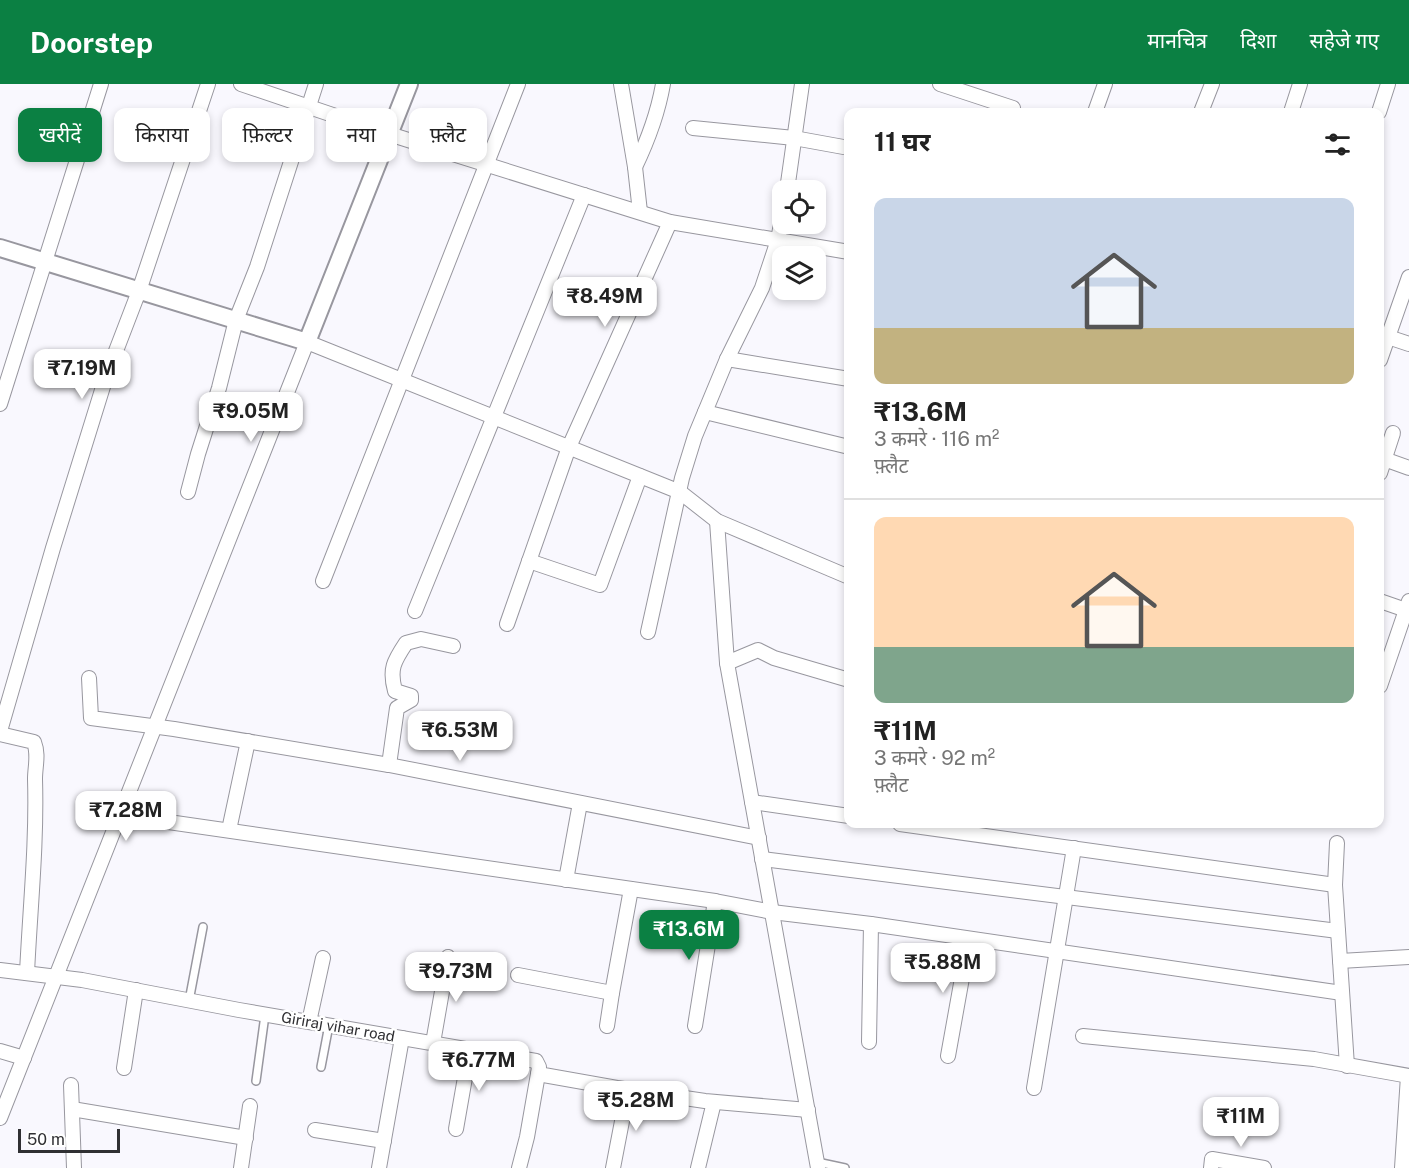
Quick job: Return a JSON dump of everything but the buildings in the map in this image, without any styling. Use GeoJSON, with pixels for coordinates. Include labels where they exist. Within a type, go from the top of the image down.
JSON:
{"type":"FeatureCollection","features":[{"type":"Feature","properties":{"kind":"street"},"geometry":{"type":"LineString","coordinates":[[0,404],[100,84]]}},
{"type":"Feature","properties":{"kind":"street"},"geometry":{"type":"LineString","coordinates":[[27,973],[37,750],[34,742],[0,732],[106,377],[139,291],[208,84]]}},
{"type":"Feature","properties":{"kind":"street"},"geometry":{"type":"LineString","coordinates":[[241,84],[326,112]]}},
{"type":"Feature","properties":{"kind":"street"},"geometry":{"type":"LineString","coordinates":[[188,492],[219,388],[236,320],[257,267],[316,84]]}},
{"type":"Feature","properties":{"kind":"street"},"geometry":{"type":"LineString","coordinates":[[397,114],[409,84]]}},
{"type":"Feature","properties":{"kind":"street"},"geometry":{"type":"LineString","coordinates":[[323,581],[518,84]]}},
{"type":"Feature","properties":{"kind":"street"},"geometry":{"type":"LineString","coordinates":[[621,84],[640,213]]}},
{"type":"Feature","properties":{"kind":"street"},"geometry":{"type":"LineString","coordinates":[[635,167],[655,119],[663,84]]}},
{"type":"Feature","properties":{"kind":"street"},"geometry":{"type":"LineString","coordinates":[[788,180],[802,84]]}},
{"type":"Feature","properties":{"kind":"street"},"geometry":{"type":"LineString","coordinates":[[940,84],[1013,108]]}},
{"type":"Feature","properties":{"kind":"street"},"geometry":{"type":"LineString","coordinates":[[1096,108],[1105,84]]}},
{"type":"Feature","properties":{"kind":"street"},"geometry":{"type":"LineString","coordinates":[[1203,108],[1212,84]]}},
{"type":"Feature","properties":{"kind":"street"},"geometry":{"type":"LineString","coordinates":[[1292,108],[1300,84]]}},
{"type":"Feature","properties":{"kind":"street"},"geometry":{"type":"LineString","coordinates":[[1380,108],[1388,84]]}},
{"type":"Feature","properties":{"kind":"street"},"geometry":{"type":"LineString","coordinates":[[693,128],[794,138],[844,147]]}},
{"type":"Feature","properties":{"kind":"street"},"geometry":{"type":"LineString","coordinates":[[397,136],[670,222],[844,251]]}},
{"type":"Feature","properties":{"kind":"street"},"geometry":{"type":"LineString","coordinates":[[0,1118],[378,162]]}},
{"type":"Feature","properties":{"kind":"street"},"geometry":{"type":"LineString","coordinates":[[415,611],[584,195]]}},
{"type":"Feature","properties":{"kind":"street"},"geometry":{"type":"LineString","coordinates":[[507,624],[569,447],[670,222]]}},
{"type":"Feature","properties":{"kind":"street"},"geometry":{"type":"LineString","coordinates":[[648,632],[685,467],[695,436],[727,359],[762,288],[779,234]]}},
{"type":"Feature","properties":{"kind":"street"},"geometry":{"type":"LineString","coordinates":[[0,248],[307,342],[680,492],[717,521],[844,575]]}},
{"type":"Feature","properties":{"kind":"street"},"geometry":{"type":"LineString","coordinates":[[1384,349],[1409,277]]}},
{"type":"Feature","properties":{"kind":"street"},"geometry":{"type":"LineString","coordinates":[[1388,338],[1409,344]]}},
{"type":"Feature","properties":{"kind":"street"},"geometry":{"type":"LineString","coordinates":[[727,359],[844,378]]}},
{"type":"Feature","properties":{"kind":"street"},"geometry":{"type":"LineString","coordinates":[[705,412],[844,446]]}},
{"type":"Feature","properties":{"kind":"street"},"geometry":{"type":"LineString","coordinates":[[1393,433],[1384,459],[1409,468]]}},
{"type":"Feature","properties":{"kind":"street"},"geometry":{"type":"LineString","coordinates":[[529,561],[600,585],[640,476]]}},
{"type":"Feature","properties":{"kind":"street"},"geometry":{"type":"LineString","coordinates":[[717,521],[727,663],[818,1165]]}},
{"type":"Feature","properties":{"kind":"street"},"geometry":{"type":"LineString","coordinates":[[1384,602],[1407,605],[1384,674]]}},
{"type":"Feature","properties":{"kind":"street"},"geometry":{"type":"LineString","coordinates":[[389,765],[397,708],[411,700],[411,696],[394,691],[392,679],[395,661],[406,643],[421,639],[453,646]]}},
{"type":"Feature","properties":{"kind":"street"},"geometry":{"type":"LineString","coordinates":[[727,663],[758,650],[774,658],[844,679]]}},
{"type":"Feature","properties":{"kind":"street"},"geometry":{"type":"LineString","coordinates":[[89,678],[91,718],[389,765],[759,838]]}},
{"type":"Feature","properties":{"kind":"street"},"geometry":{"type":"LineString","coordinates":[[229,830],[248,741]]}},
{"type":"Feature","properties":{"kind":"street"},"geometry":{"type":"LineString","coordinates":[[752,802],[844,815]]}},
{"type":"Feature","properties":{"kind":"street"},"geometry":{"type":"LineString","coordinates":[[566,880],[580,803]]}},
{"type":"Feature","properties":{"kind":"street"},"geometry":{"type":"LineString","coordinates":[[120,815],[715,901],[772,912],[871,924],[1342,993]]}},
{"type":"Feature","properties":{"kind":"street"},"geometry":{"type":"LineString","coordinates":[[929,828],[1335,885]]}},
{"type":"Feature","properties":{"kind":"street"},"geometry":{"type":"LineString","coordinates":[[1337,843],[1335,885],[1347,1066]]}},
{"type":"Feature","properties":{"kind":"street"},"geometry":{"type":"LineString","coordinates":[[1034,1088],[1074,848]]}},
{"type":"Feature","properties":{"kind":"street"},"geometry":{"type":"LineString","coordinates":[[762,858],[1338,931]]}},
{"type":"Feature","properties":{"kind":"street"},"geometry":{"type":"LineString","coordinates":[[607,1026],[631,889]]}},
{"type":"Feature","properties":{"kind":"street"},"geometry":{"type":"LineString","coordinates":[[695,1026],[715,901]]}},
{"type":"Feature","properties":{"kind":"street"},"geometry":{"type":"LineString","coordinates":[[869,1042],[871,924]]}},
{"type":"Feature","properties":{"kind":"street"},"geometry":{"type":"LineString","coordinates":[[948,1056],[969,939]]}},
{"type":"Feature","properties":{"kind":"street"},"geometry":{"type":"LineString","coordinates":[[433,1043],[448,957]]}},
{"type":"Feature","properties":{"kind":"street"},"geometry":{"type":"LineString","coordinates":[[1340,961],[1409,957]]}},
{"type":"Feature","properties":{"kind":"street"},"geometry":{"type":"LineString","coordinates":[[309,1022],[323,958]]}},
{"type":"Feature","properties":{"kind":"street","name":"Giriraj vihar road"},"geometry":{"type":"LineString","coordinates":[[0,970],[56,976],[265,1015],[536,1061],[539,1067],[538,1074]]}},
{"type":"Feature","properties":{"kind":"street"},"geometry":{"type":"LineString","coordinates":[[518,975],[612,993]]}},
{"type":"Feature","properties":{"kind":"street"},"geometry":{"type":"LineString","coordinates":[[124,1068],[136,990]]}},
{"type":"Feature","properties":{"kind":"street"},"geometry":{"type":"LineString","coordinates":[[1083,1036],[1314,1059],[1409,1075],[1402,1168]]}},
{"type":"Feature","properties":{"kind":"street"},"geometry":{"type":"LineString","coordinates":[[379,1168],[402,1038]]}},
{"type":"Feature","properties":{"kind":"street"},"geometry":{"type":"LineString","coordinates":[[456,1129],[470,1049]]}},
{"type":"Feature","properties":{"kind":"street"},"geometry":{"type":"LineString","coordinates":[[0,1051],[24,1058]]}},
{"type":"Feature","properties":{"kind":"street"},"geometry":{"type":"LineString","coordinates":[[519,1168],[538,1074],[714,1102],[808,1110]]}},
{"type":"Feature","properties":{"kind":"street"},"geometry":{"type":"LineString","coordinates":[[72,1085],[74,1168]]}},
{"type":"Feature","properties":{"kind":"street"},"geometry":{"type":"LineString","coordinates":[[613,1168],[628,1090]]}},
{"type":"Feature","properties":{"kind":"street"},"geometry":{"type":"LineString","coordinates":[[698,1168],[714,1102]]}},
{"type":"Feature","properties":{"kind":"street"},"geometry":{"type":"LineString","coordinates":[[241,1168],[250,1106]]}},
{"type":"Feature","properties":{"kind":"street"},"geometry":{"type":"LineString","coordinates":[[72,1109],[246,1137]]}},
{"type":"Feature","properties":{"kind":"street"},"geometry":{"type":"LineString","coordinates":[[315,1130],[384,1141]]}},
{"type":"Feature","properties":{"kind":"street"},"geometry":{"type":"LineString","coordinates":[[1211,1168],[1212,1159],[1264,1168]]}},
{"type":"Feature","properties":{"kind":"lane"},"geometry":{"type":"LineString","coordinates":[[189,1001],[203,927]]}},
{"type":"Feature","properties":{"kind":"lane"},"geometry":{"type":"LineString","coordinates":[[256,1081],[265,1015]]}},
{"type":"Feature","properties":{"kind":"lane"},"geometry":{"type":"LineString","coordinates":[[321,1067],[329,1025]]}},
{"type":"Feature","properties":{"kind":"lane"},"geometry":{"type":"LineString","coordinates":[[818,1165],[845,1168]]}}]}
